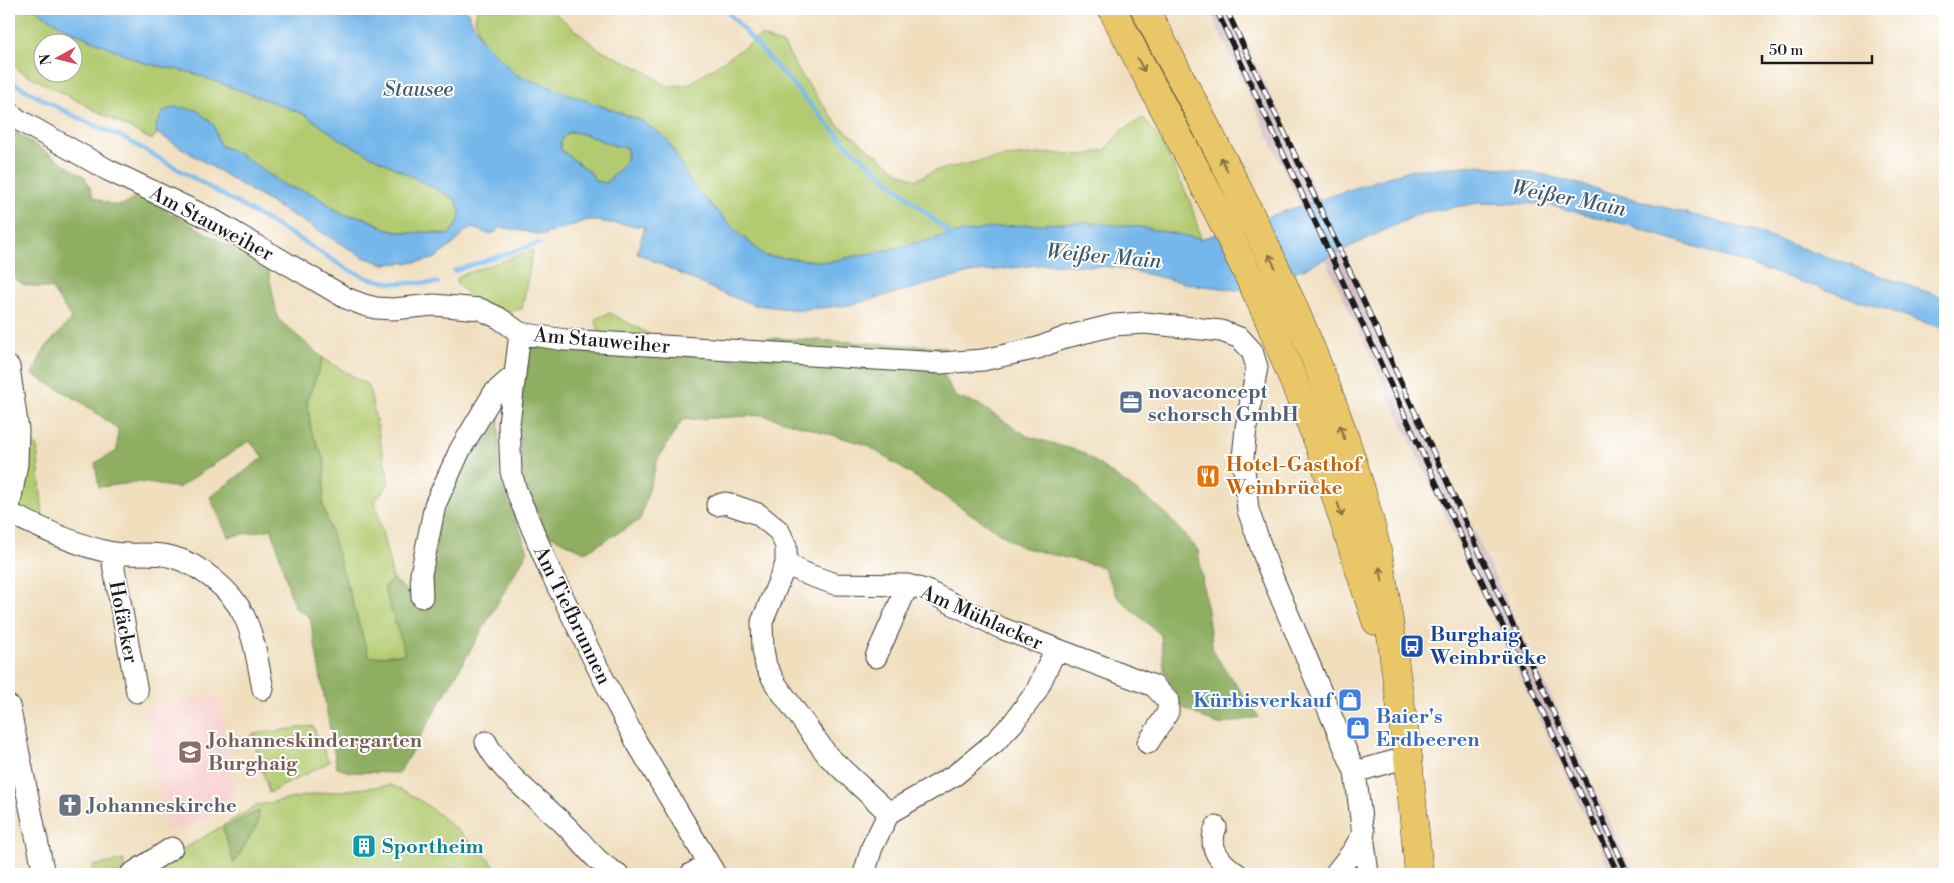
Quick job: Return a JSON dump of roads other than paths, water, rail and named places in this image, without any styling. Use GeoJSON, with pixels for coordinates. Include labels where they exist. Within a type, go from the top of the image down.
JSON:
{"type":"FeatureCollection","features":[{"type":"Feature","properties":{"kind":"main road"},"geometry":{"type":"LineString","coordinates":[[1145,9],[1245,204],[1293,305],[1332,400],[1376,546],[1387,605],[1408,757],[1420,874]]}},
{"type":"Feature","properties":{"kind":"main road"},"geometry":{"type":"LineString","coordinates":[[1115,15],[1220,216],[1267,315],[1319,444],[1363,582],[1396,674]]}},
{"type":"Feature","properties":{"kind":"street","name":"Am Stauweiher"},"geometry":{"type":"LineString","coordinates":[[9,112],[17,120],[108,170],[212,220],[346,298],[376,308],[393,309],[434,304],[480,309],[500,318],[520,333],[566,340],[941,363],[983,360],[1038,348],[1066,337],[1114,325],[1145,323],[1221,331],[1240,338],[1252,351],[1257,367],[1246,428],[1243,458],[1248,510],[1268,567],[1355,772],[1368,874]]}},
{"type":"Feature","properties":{"kind":"street","name":"Am Tiefbrunnen"},"geometry":{"type":"LineString","coordinates":[[520,333],[513,376],[509,424],[512,472],[516,490],[550,572],[704,871]]}},
{"type":"Feature","properties":{"kind":"street"},"geometry":{"type":"LineString","coordinates":[[9,367],[11,401],[18,430],[17,464],[9,509]]}},
{"type":"Feature","properties":{"kind":"street"},"geometry":{"type":"LineString","coordinates":[[422,597],[421,574],[435,505],[460,450],[494,393],[513,376]]}},
{"type":"Feature","properties":{"kind":"street"},"geometry":{"type":"LineString","coordinates":[[717,505],[726,503],[758,514],[779,531],[786,546],[786,564],[762,622],[766,666],[775,683],[828,756],[889,813],[872,848],[864,874]]}},
{"type":"Feature","properties":{"kind":"street","name":"Hofäcker"},"geometry":{"type":"LineString","coordinates":[[9,514],[78,545],[111,553],[153,553],[173,557],[210,576],[243,614],[252,636],[264,690]]}},
{"type":"Feature","properties":{"kind":"street","name":"Hofäcker"},"geometry":{"type":"LineString","coordinates":[[111,553],[136,692]]}},
{"type":"Feature","properties":{"kind":"street","name":"Am Mühlacker"},"geometry":{"type":"LineString","coordinates":[[786,564],[809,575],[836,584],[908,586],[925,590],[1002,628],[1154,686],[1168,701],[1168,712],[1148,743]]}},
{"type":"Feature","properties":{"kind":"street","name":"Am Mühlacker"},"geometry":{"type":"LineString","coordinates":[[876,657],[908,586]]}},
{"type":"Feature","properties":{"kind":"street","name":"Am Mühlacker"},"geometry":{"type":"LineString","coordinates":[[889,813],[955,775],[994,743],[1013,723],[1036,692],[1056,649]]}},
{"type":"Feature","properties":{"kind":"street"},"geometry":{"type":"LineString","coordinates":[[10,714],[44,874]]}},
{"type":"Feature","properties":{"kind":"street"},"geometry":{"type":"LineString","coordinates":[[486,742],[493,757],[567,827],[597,860],[618,874]]}},
{"type":"Feature","properties":{"kind":"street"},"geometry":{"type":"LineString","coordinates":[[1355,772],[1408,757]]}},
{"type":"Feature","properties":{"kind":"street"},"geometry":{"type":"LineString","coordinates":[[1216,827],[1213,834],[1215,852],[1221,862],[1237,874]]}},
{"type":"Feature","properties":{"kind":"street"},"geometry":{"type":"LineString","coordinates":[[1335,874],[1353,851],[1364,832]]}},
{"type":"Feature","properties":{"kind":"street"},"geometry":{"type":"LineString","coordinates":[[131,874],[172,848]]}},
{"type":"Feature","properties":{"kind":"water"},"geometry":{"type":"Polygon","coordinates":[[[36,9],[365,9],[376,14],[380,9],[466,9],[481,39],[517,75],[642,121],[667,139],[692,185],[735,230],[765,256],[827,262],[896,248],[951,234],[1007,226],[1080,222],[1140,227],[1201,239],[1409,170],[1479,165],[1545,175],[1749,230],[1945,298],[1945,329],[1628,225],[1545,204],[1478,203],[1421,213],[1303,269],[1237,290],[1189,284],[1116,267],[1046,264],[970,273],[850,305],[800,310],[755,305],[719,292],[637,253],[645,227],[588,220],[543,235],[501,227],[496,232],[489,234],[473,228],[464,232],[457,241],[434,259],[383,264],[363,257],[157,133],[156,125],[164,111],[176,107],[197,110],[214,125],[221,146],[238,153],[286,186],[313,194],[344,215],[363,217],[388,230],[448,235],[458,222],[460,214],[455,199],[343,141],[304,114],[193,73],[144,63],[82,36],[82,32],[69,30],[36,9]],[[570,132],[565,135],[560,144],[561,150],[591,173],[595,181],[606,183],[625,163],[626,147],[619,147],[586,134],[570,132]]]}},
{"type":"Feature","properties":{"kind":"waterway"},"geometry":{"type":"LineString","coordinates":[[725,9],[845,143],[954,237]]}},
{"type":"Feature","properties":{"kind":"waterway"},"geometry":{"type":"LineString","coordinates":[[9,80],[65,111],[124,138],[301,240],[345,268],[367,278],[392,283],[438,283]]}},
{"type":"Feature","properties":{"kind":"waterway"},"geometry":{"type":"LineString","coordinates":[[454,271],[539,243]]}},
{"type":"Feature","properties":{"kind":"railway"},"geometry":{"type":"LineString","coordinates":[[1216,9],[1618,874]]}},
{"type":"Feature","properties":{"kind":"railway"},"geometry":{"type":"LineString","coordinates":[[1226,9],[1352,276],[1628,874]]}},
{"type":"Feature","properties":{"kind":"place","name":"novaconcept schorsch GmbH"},"geometry":{"type":"Point","coordinates":[1131,402]}},
{"type":"Feature","properties":{"kind":"place","name":"Hotel-Gasthof Weinbrücke"},"geometry":{"type":"Point","coordinates":[1208,476]}},
{"type":"Feature","properties":{"kind":"place","name":"Burghaig Weinbrücke"},"geometry":{"type":"Point","coordinates":[1412,646]}},
{"type":"Feature","properties":{"kind":"place","name":"Kürbisverkauf"},"geometry":{"type":"Point","coordinates":[1350,700]}},
{"type":"Feature","properties":{"kind":"place","name":"Baier's Erdbeeren"},"geometry":{"type":"Point","coordinates":[1358,728]}},
{"type":"Feature","properties":{"kind":"place","name":"Johanneskindergarten Burghaig"},"geometry":{"type":"Point","coordinates":[190,752]}},
{"type":"Feature","properties":{"kind":"place","name":"Johanneskirche"},"geometry":{"type":"Point","coordinates":[70,805]}},
{"type":"Feature","properties":{"kind":"place","name":"Sportheim"},"geometry":{"type":"Point","coordinates":[364,846]}},
{"type":"Feature","properties":{"kind":"water label","name":"Stausee"},"geometry":{"type":"Point","coordinates":[418,89]}},
{"type":"Feature","properties":{"kind":"water label","name":"Weißer Main"},"geometry":{"type":"Point","coordinates":[1569,198]}},
{"type":"Feature","properties":{"kind":"water label","name":"Weißer Main"},"geometry":{"type":"Point","coordinates":[1104,256]}}]}
